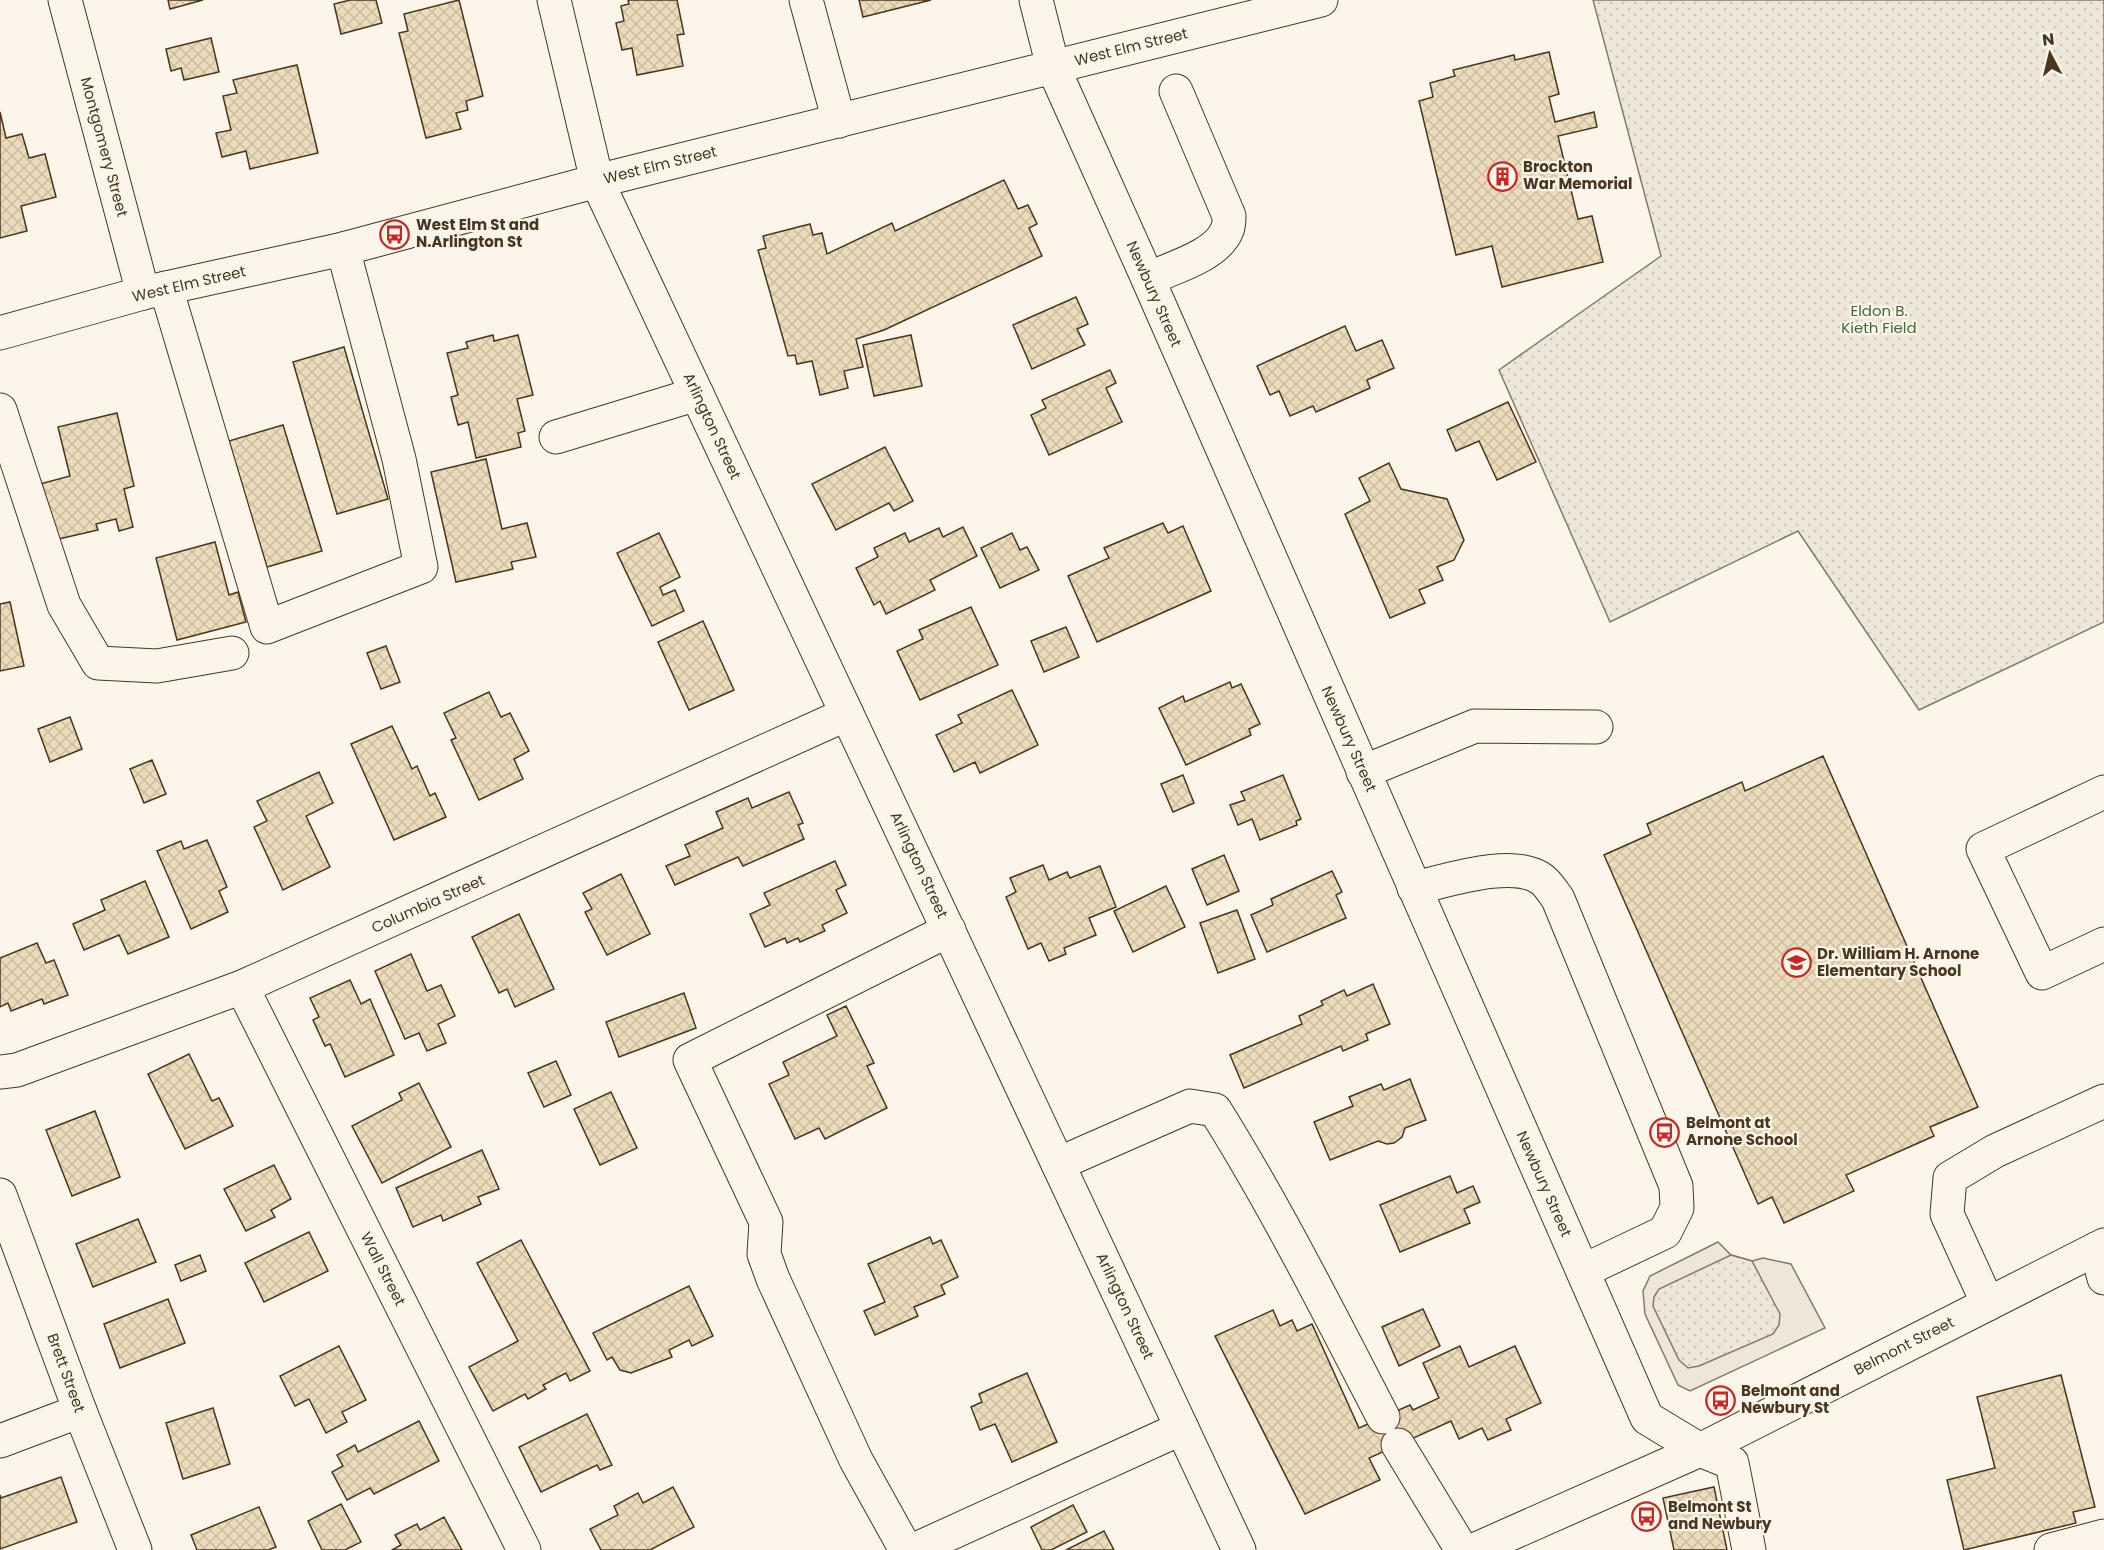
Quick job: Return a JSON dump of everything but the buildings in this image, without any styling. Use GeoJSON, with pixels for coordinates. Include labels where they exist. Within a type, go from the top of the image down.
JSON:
{"type":"FeatureCollection","features":[{"type":"Feature","properties":{"kind":"street","name":"Montgomery Street"},"geometry":{"type":"LineString","coordinates":[[65,0],[154,291],[267,627],[421,567],[399,459],[343,249]]}},
{"type":"Feature","properties":{"kind":"street","name":"Arlington Street"},"geometry":{"type":"LineString","coordinates":[[554,0],[597,181],[1239,1550]]}},
{"type":"Feature","properties":{"kind":"street"},"geometry":{"type":"LineString","coordinates":[[806,0],[839,121]]}},
{"type":"Feature","properties":{"kind":"street","name":"Newbury Street"},"geometry":{"type":"LineString","coordinates":[[1036,0],[1053,67],[1647,1418],[1700,1450],[1732,1463],[1749,1550]]}},
{"type":"Feature","properties":{"kind":"street","name":"West Elm Street"},"geometry":{"type":"LineString","coordinates":[[0,333],[154,291],[343,249],[597,181],[1321,0]]}},
{"type":"Feature","properties":{"kind":"street"},"geometry":{"type":"LineString","coordinates":[[1148,279],[1208,252],[1228,230],[1229,216],[1176,91]]}},
{"type":"Feature","properties":{"kind":"street"},"geometry":{"type":"LineString","coordinates":[[556,437],[697,394]]}},
{"type":"Feature","properties":{"kind":"street"},"geometry":{"type":"LineString","coordinates":[[0,410],[64,605],[98,663],[157,666],[232,653]]}},
{"type":"Feature","properties":{"kind":"street","name":"Columbia Street"},"geometry":{"type":"LineString","coordinates":[[0,1072],[17,1070],[242,987],[847,714]]}},
{"type":"Feature","properties":{"kind":"street"},"geometry":{"type":"LineString","coordinates":[[1363,772],[1475,726],[1596,727]]}},
{"type":"Feature","properties":{"kind":"street"},"geometry":{"type":"LineString","coordinates":[[2104,792],[1983,849],[2042,974],[2104,944]]}},
{"type":"Feature","properties":{"kind":"street"},"geometry":{"type":"LineString","coordinates":[[1414,888],[1495,870],[1522,870],[1542,878],[1558,899],[1676,1186],[1677,1208],[1665,1232],[1582,1271]]}},
{"type":"Feature","properties":{"kind":"street"},"geometry":{"type":"LineString","coordinates":[[906,1550],[856,1460],[773,1279],[764,1254],[766,1222],[690,1060],[949,930]]}},
{"type":"Feature","properties":{"kind":"street","name":"Wall Street"},"geometry":{"type":"LineString","coordinates":[[242,987],[524,1550]]}},
{"type":"Feature","properties":{"kind":"street"},"geometry":{"type":"LineString","coordinates":[[1988,1304],[1947,1214],[1950,1178],[1995,1151],[2104,1101]]}},
{"type":"Feature","properties":{"kind":"street"},"geometry":{"type":"LineString","coordinates":[[1058,1164],[1190,1106],[1215,1110],[1248,1163],[1307,1270],[1383,1417]]}},
{"type":"Feature","properties":{"kind":"street","name":"Brett Street"},"geometry":{"type":"LineString","coordinates":[[0,1195],[80,1412],[135,1550]]}},
{"type":"Feature","properties":{"kind":"street","name":"Belmont Street"},"geometry":{"type":"LineString","coordinates":[[1474,1550],[1700,1450],[1988,1304],[2101,1257]]}},
{"type":"Feature","properties":{"kind":"street"},"geometry":{"type":"LineString","coordinates":[[0,1441],[80,1412]]}},
{"type":"Feature","properties":{"kind":"street"},"geometry":{"type":"LineString","coordinates":[[914,1550],[1182,1428]]}},
{"type":"Feature","properties":{"kind":"street"},"geometry":{"type":"LineString","coordinates":[[1398,1446],[1462,1550]]}},
{"type":"Feature","properties":{"kind":"street"},"geometry":{"type":"LineString","coordinates":[[2051,1550],[2104,1536]]}},
{"type":"Feature","properties":{"kind":"green space","name":"Eldon B. Kieth Field"},"geometry":{"type":"Polygon","coordinates":[[[1593,0],[2104,0],[2104,622],[1919,710],[1798,531],[1610,622],[1499,370],[1661,256],[1593,0]]]}},
{"type":"Feature","properties":{"kind":"green space"},"geometry":{"type":"Polygon","coordinates":[[[1718,1242],[1731,1255],[1752,1261],[1763,1258],[1791,1264],[1825,1328],[1690,1391],[1678,1385],[1645,1314],[1643,1291],[1650,1276],[1718,1242]]]}},
{"type":"Feature","properties":{"kind":"green space"},"geometry":{"type":"Polygon","coordinates":[[[1731,1255],[1752,1261],[1780,1314],[1779,1325],[1773,1334],[1699,1366],[1688,1368],[1679,1360],[1653,1306],[1654,1297],[1659,1289],[1731,1255]]]}},
{"type":"Feature","properties":{"kind":"place","name":"Brockton War Memorial"},"geometry":{"type":"Point","coordinates":[1502,176]}},
{"type":"Feature","properties":{"kind":"place","name":"West Elm St and N.Arlington St"},"geometry":{"type":"Point","coordinates":[395,234]}},
{"type":"Feature","properties":{"kind":"place","name":"Dr. William H. Arnone Elementary School"},"geometry":{"type":"Point","coordinates":[1796,963]}},
{"type":"Feature","properties":{"kind":"place","name":"Belmont at Arnone School"},"geometry":{"type":"Point","coordinates":[1665,1132]}},
{"type":"Feature","properties":{"kind":"place","name":"Belmont and Newbury St"},"geometry":{"type":"Point","coordinates":[1720,1400]}},
{"type":"Feature","properties":{"kind":"place","name":"Belmont St and Newbury"},"geometry":{"type":"Point","coordinates":[1647,1516]}}]}
